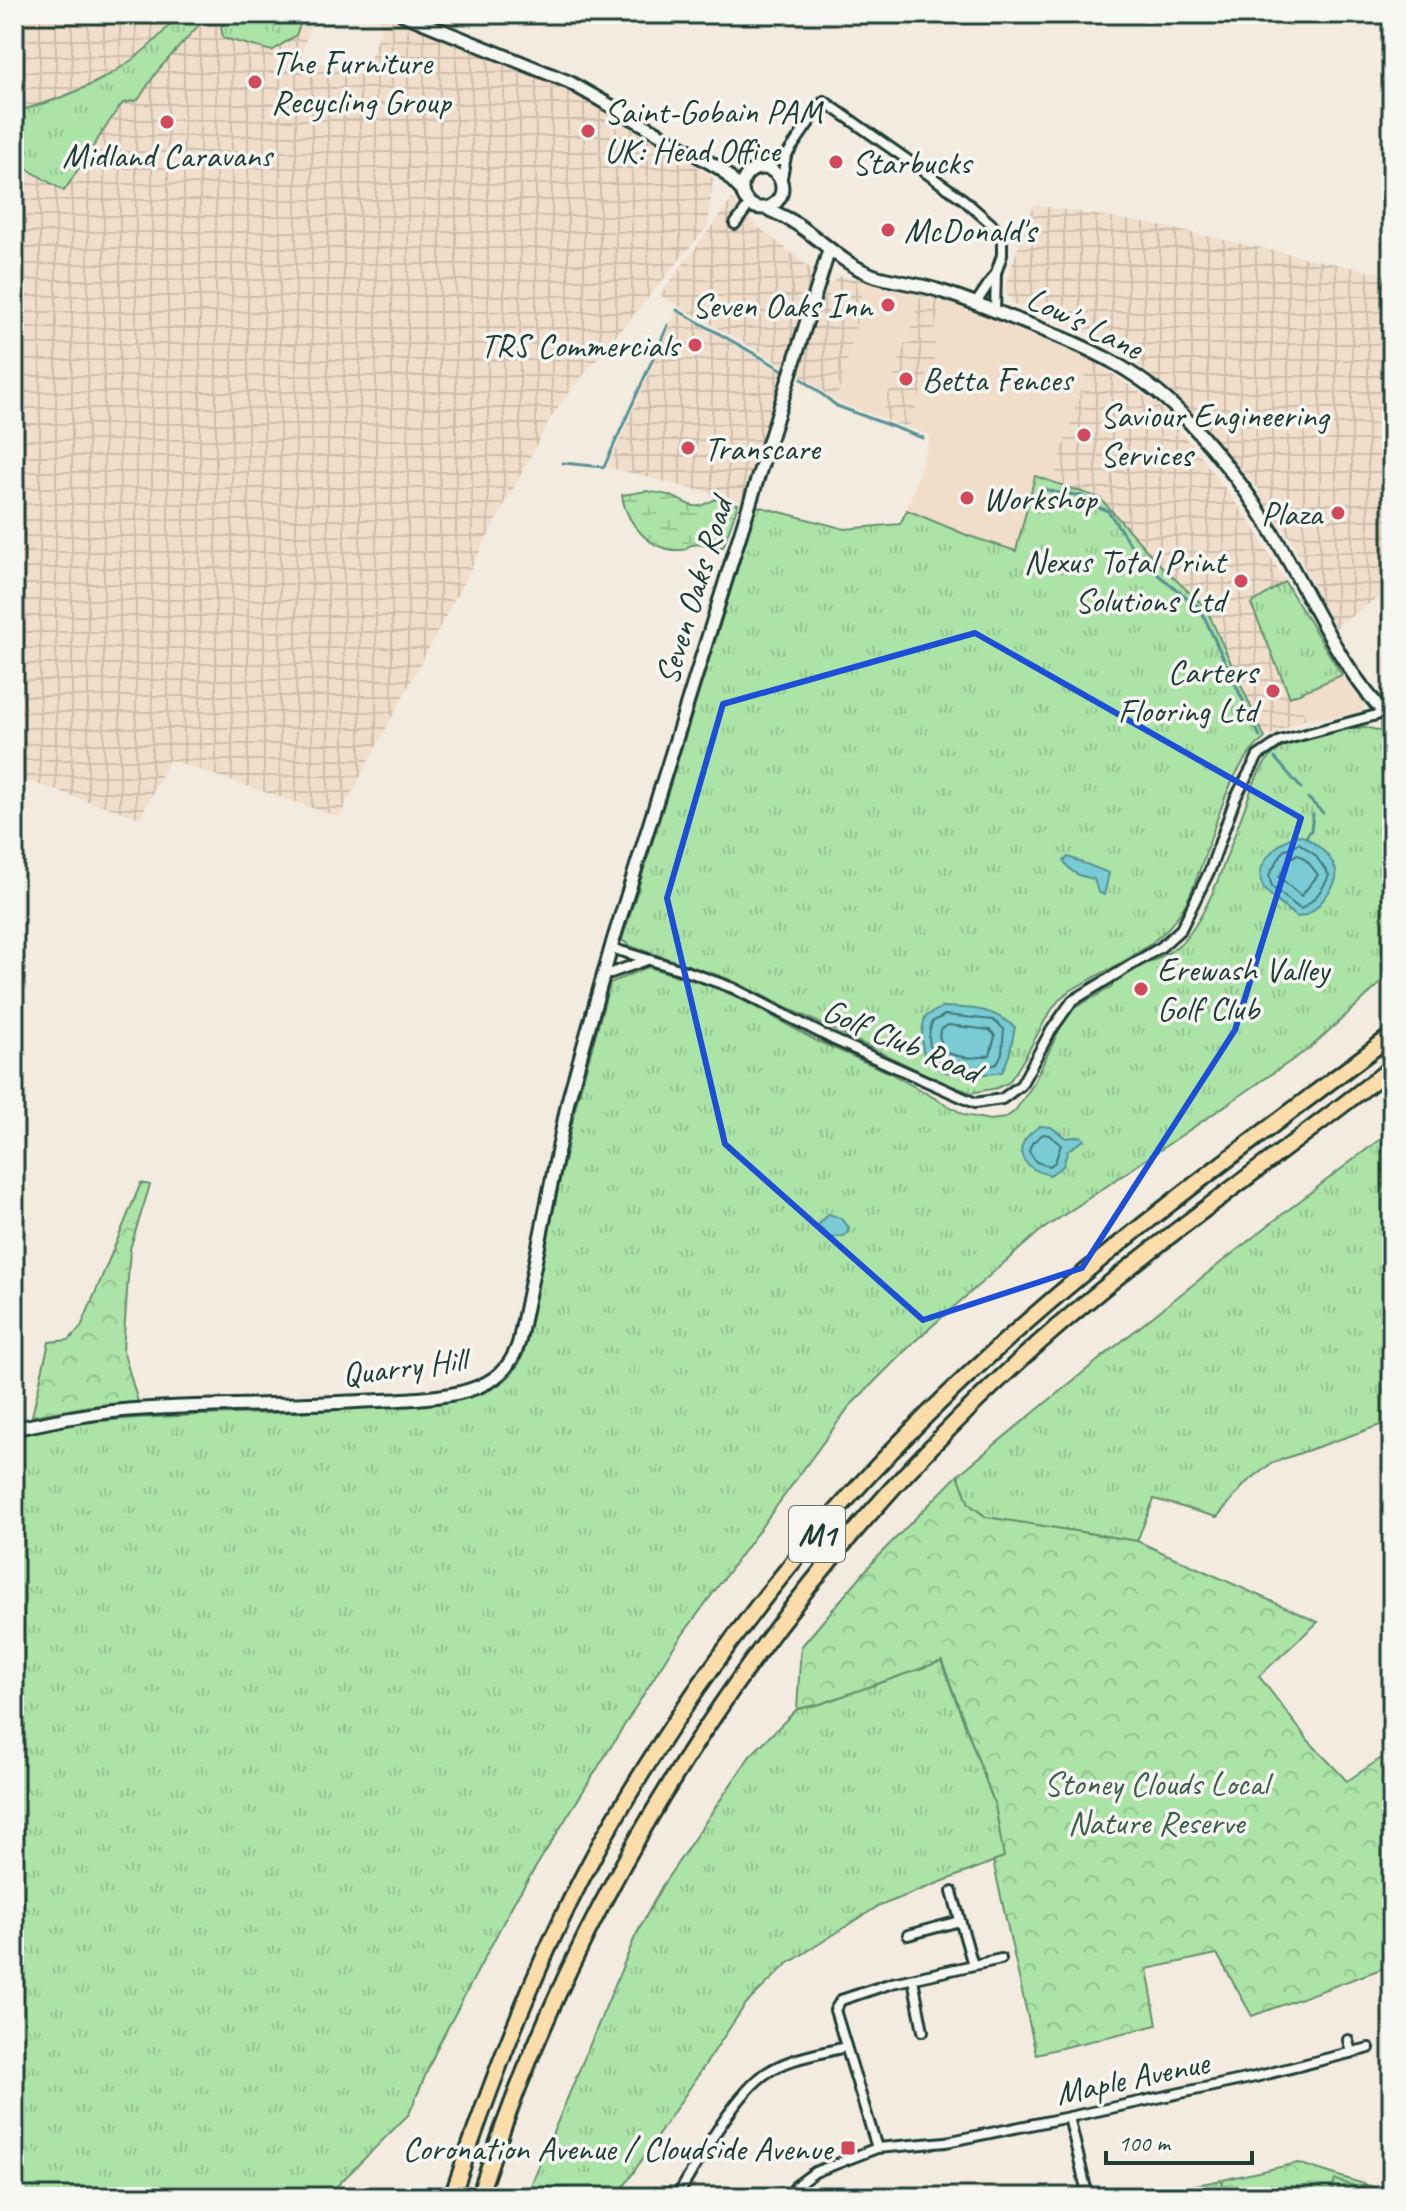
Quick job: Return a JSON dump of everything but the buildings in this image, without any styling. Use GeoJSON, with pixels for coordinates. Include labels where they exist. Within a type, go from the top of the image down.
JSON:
{"type":"FeatureCollection","features":[{"type":"Feature","properties":{"kind":"highway","name":"M1"},"geometry":{"type":"LineString","coordinates":[[452,2197],[494,2073],[532,1984],[603,1839],[707,1671],[775,1582],[934,1408],[1028,1320],[1131,1235],[1392,1035]]}},
{"type":"Feature","properties":{"kind":"highway","name":"M1"},"geometry":{"type":"LineString","coordinates":[[479,2197],[526,2067],[573,1960],[616,1876],[663,1794],[734,1685],[820,1570],[938,1440],[1039,1344],[1147,1254],[1392,1067]]}},
{"type":"Feature","properties":{"kind":"street"},"geometry":{"type":"LineString","coordinates":[[402,14],[569,82],[721,169],[750,204],[735,224]]}},
{"type":"Feature","properties":{"kind":"street"},"geometry":{"type":"LineString","coordinates":[[765,208],[774,203],[780,189],[786,156],[824,101],[963,199],[993,224],[1004,247],[996,273],[995,311]]}},
{"type":"Feature","properties":{"kind":"street"},"geometry":{"type":"LineString","coordinates":[[721,169],[748,173],[786,156]]}},
{"type":"Feature","properties":{"kind":"street","name":"Low's Lane"},"geometry":{"type":"LineString","coordinates":[[764,168],[774,173],[792,221]]}},
{"type":"Feature","properties":{"kind":"street"},"geometry":{"type":"LineString","coordinates":[[742,191],[748,173]]}},
{"type":"Feature","properties":{"kind":"street","name":"Low's Lane"},"geometry":{"type":"LineString","coordinates":[[750,204],[792,221],[829,250],[874,276],[926,287],[976,303],[1103,354],[1163,396],[1192,425],[1266,521],[1329,639],[1355,678],[1388,717]]}},
{"type":"Feature","properties":{"kind":"street","name":"Seven Oaks Road"},"geometry":{"type":"LineString","coordinates":[[611,948],[829,250]]}},
{"type":"Feature","properties":{"kind":"street"},"geometry":{"type":"LineString","coordinates":[[976,303],[996,273]]}},
{"type":"Feature","properties":{"kind":"street","name":"Golf Club Road"},"geometry":{"type":"LineString","coordinates":[[611,948],[733,988],[832,1039],[975,1103],[1002,1099],[1021,1085],[1050,1032],[1072,1001],[1161,947],[1181,929],[1210,870],[1235,799],[1258,756],[1280,741],[1388,717]]}},
{"type":"Feature","properties":{"kind":"street","name":"Quarry Hill"},"geometry":{"type":"LineString","coordinates":[[14,1429],[73,1416],[130,1410],[303,1405],[460,1393],[486,1384],[500,1375],[514,1356],[519,1342],[568,1101],[611,948]]}},
{"type":"Feature","properties":{"kind":"street"},"geometry":{"type":"LineString","coordinates":[[603,976],[649,959]]}},
{"type":"Feature","properties":{"kind":"street"},"geometry":{"type":"LineString","coordinates":[[952,1892],[973,1965]]}},
{"type":"Feature","properties":{"kind":"street"},"geometry":{"type":"LineString","coordinates":[[908,1935],[960,1921]]}},
{"type":"Feature","properties":{"kind":"street"},"geometry":{"type":"LineString","coordinates":[[877,2148],[835,2010],[839,2002],[881,1986],[1001,1959]]}},
{"type":"Feature","properties":{"kind":"street"},"geometry":{"type":"LineString","coordinates":[[913,1979],[923,2031]]}},
{"type":"Feature","properties":{"kind":"street"},"geometry":{"type":"LineString","coordinates":[[1348,2040],[1351,2053]]}},
{"type":"Feature","properties":{"kind":"street"},"geometry":{"type":"LineString","coordinates":[[677,2197],[711,2139],[758,2079],[782,2065],[845,2047]]}},
{"type":"Feature","properties":{"kind":"street","name":"Maple Avenue"},"geometry":{"type":"LineString","coordinates":[[789,2197],[796,2186],[815,2172],[877,2148],[923,2145],[1069,2117],[1255,2077],[1369,2048]]}},
{"type":"Feature","properties":{"kind":"street"},"geometry":{"type":"LineString","coordinates":[[1069,2117],[1088,2197]]}},
{"type":"Feature","properties":{"kind":"highlighted area"},"geometry":{"type":"Polygon","coordinates":[[[975,633],[1301,818],[1235,1030],[1082,1268],[923,1320],[725,1144],[667,898],[723,704],[975,633]]]}},
{"type":"Feature","properties":{"kind":"shaded area"},"geometry":{"type":"Polygon","coordinates":[[[14,14],[171,14],[197,28],[209,14],[313,14],[301,57],[364,76],[381,27],[378,15],[566,88],[671,149],[713,178],[708,226],[550,419],[339,817],[169,760],[140,818],[30,782],[14,782],[14,14]]]}},
{"type":"Feature","properties":{"kind":"shaded area"},"geometry":{"type":"Polygon","coordinates":[[[732,199],[758,227],[812,269],[815,276],[786,367],[660,295],[732,199]]]}},
{"type":"Feature","properties":{"kind":"shaded area"},"geometry":{"type":"Polygon","coordinates":[[[1034,205],[1145,223],[1392,276],[1392,587],[1334,629],[1293,543],[1258,488],[1177,396],[1122,352],[1079,330],[1012,303],[1005,291],[1007,278],[1034,205]]]}},
{"type":"Feature","properties":{"kind":"shaded area"},"geometry":{"type":"Polygon","coordinates":[[[840,276],[865,280],[851,349],[836,401],[798,373],[827,286],[840,276]]]}},
{"type":"Feature","properties":{"kind":"shaded area"},"geometry":{"type":"Polygon","coordinates":[[[865,280],[884,282],[921,295],[880,418],[836,401],[851,349],[865,280]]]}},
{"type":"Feature","properties":{"kind":"shaded area"},"geometry":{"type":"Polygon","coordinates":[[[921,295],[951,303],[940,307],[935,327],[935,362],[926,377],[909,428],[880,418],[921,295]]]}},
{"type":"Feature","properties":{"kind":"shaded area"},"geometry":{"type":"Polygon","coordinates":[[[951,303],[1090,359],[1053,481],[1035,476],[1016,551],[969,536],[907,510],[931,435],[909,428],[926,377],[935,362],[935,327],[940,307],[951,303]]]}},
{"type":"Feature","properties":{"kind":"shaded area"},"geometry":{"type":"Polygon","coordinates":[[[676,312],[783,373],[743,502],[608,467],[676,312]]]}},
{"type":"Feature","properties":{"kind":"shaded area"},"geometry":{"type":"Polygon","coordinates":[[[1090,359],[1157,404],[1198,452],[1254,527],[1285,582],[1251,605],[1291,697],[1295,695],[1306,719],[1265,738],[1206,608],[1158,563],[1100,498],[1053,481],[1090,359]]]}},
{"type":"Feature","properties":{"kind":"shaded area"},"geometry":{"type":"Polygon","coordinates":[[[1342,675],[1363,703],[1364,709],[1330,718],[1306,719],[1295,695],[1342,675]]]}},
{"type":"Feature","properties":{"kind":"green space"},"geometry":{"type":"Polygon","coordinates":[[[171,14],[209,14],[158,70],[138,100],[123,103],[64,191],[14,161],[14,112],[82,89],[124,66],[160,35],[176,17],[171,14]]]}},
{"type":"Feature","properties":{"kind":"green space"},"geometry":{"type":"Polygon","coordinates":[[[233,14],[304,14],[296,35],[272,51],[223,38],[221,27],[233,14]]]}},
{"type":"Feature","properties":{"kind":"green space"},"geometry":{"type":"Polygon","coordinates":[[[1035,476],[1100,498],[1158,563],[1206,608],[1265,738],[1237,772],[1218,815],[1196,881],[1170,926],[1135,955],[1063,996],[1008,1083],[971,1093],[944,1083],[726,978],[630,946],[622,940],[757,506],[845,529],[900,524],[907,510],[969,536],[1016,551],[1035,476]]]}},
{"type":"Feature","properties":{"kind":"green space"},"geometry":{"type":"Polygon","coordinates":[[[647,491],[693,506],[715,499],[738,504],[723,547],[695,545],[684,550],[670,549],[650,541],[634,525],[622,495],[647,491]]]}},
{"type":"Feature","properties":{"kind":"green space"},"geometry":{"type":"Polygon","coordinates":[[[1285,582],[1342,675],[1290,697],[1251,604],[1285,582]]]}},
{"type":"Feature","properties":{"kind":"green space"},"geometry":{"type":"Polygon","coordinates":[[[1365,727],[1392,734],[1392,973],[1310,1048],[1039,1232],[914,1342],[849,1407],[670,1652],[514,1902],[437,2048],[409,2114],[326,2197],[38,2197],[14,2188],[14,1435],[126,1419],[410,1404],[467,1398],[493,1388],[514,1372],[523,1355],[576,1105],[610,983],[648,967],[714,987],[815,1040],[888,1072],[965,1115],[990,1120],[1005,1118],[1015,1111],[1032,1086],[1072,1009],[1112,987],[1109,980],[1160,957],[1187,937],[1211,896],[1254,783],[1270,757],[1286,746],[1307,738],[1365,727]]]}},
{"type":"Feature","properties":{"kind":"green space"},"geometry":{"type":"Polygon","coordinates":[[[1392,1130],[1392,1421],[1272,1463],[1246,1483],[1217,1517],[1154,1499],[1137,1541],[986,1517],[969,1504],[958,1475],[1173,1300],[1392,1130]]]}},
{"type":"Feature","properties":{"kind":"green space"},"geometry":{"type":"Polygon","coordinates":[[[141,1183],[150,1185],[130,1249],[123,1350],[138,1402],[32,1416],[49,1342],[69,1340],[81,1327],[141,1183]]]}},
{"type":"Feature","properties":{"kind":"green space","name":"Stoney Clouds Local Nature Reserve"},"geometry":{"type":"Polygon","coordinates":[[[958,1475],[969,1504],[986,1517],[1137,1541],[1318,1622],[1259,1676],[1308,1740],[1347,1781],[1392,1751],[1392,1925],[1388,1929],[1392,1934],[1392,1965],[1252,2016],[1217,1954],[1147,1969],[1157,2025],[1036,2054],[993,1861],[1004,1857],[995,1805],[942,1661],[820,1704],[797,1709],[801,1647],[877,1557],[958,1475]]]}},
{"type":"Feature","properties":{"kind":"green space"},"geometry":{"type":"Polygon","coordinates":[[[941,1661],[995,1805],[1005,1857],[877,1907],[786,1965],[745,2005],[617,2197],[526,2197],[635,1937],[662,1886],[750,1756],[797,1709],[820,1704],[941,1661]]]}},
{"type":"Feature","properties":{"kind":"green space"},"geometry":{"type":"Polygon","coordinates":[[[1298,2163],[1392,2193],[1392,2197],[1225,2197],[1222,2180],[1298,2163]]]}},
{"type":"Feature","properties":{"kind":"green space"},"geometry":{"type":"Polygon","coordinates":[[[1222,2180],[1225,2197],[1162,2197],[1161,2192],[1222,2180]]]}},
{"type":"Feature","properties":{"kind":"green space"},"geometry":{"type":"Polygon","coordinates":[[[1336,2180],[1385,2197],[1330,2197],[1336,2180]]]}},
{"type":"Feature","properties":{"kind":"water"},"geometry":{"type":"Polygon","coordinates":[[[1300,835],[1330,858],[1336,878],[1315,909],[1297,917],[1265,890],[1261,870],[1277,847],[1300,835]]]}},
{"type":"Feature","properties":{"kind":"water"},"geometry":{"type":"Polygon","coordinates":[[[1068,857],[1109,873],[1104,895],[1098,892],[1094,879],[1080,876],[1070,869],[1064,861],[1068,857]]]}},
{"type":"Feature","properties":{"kind":"water"},"geometry":{"type":"Polygon","coordinates":[[[942,1007],[989,1012],[1015,1027],[1002,1072],[968,1075],[940,1070],[930,1063],[924,1052],[922,1037],[925,1017],[942,1007]]]}},
{"type":"Feature","properties":{"kind":"water"},"geometry":{"type":"Polygon","coordinates":[[[1040,1126],[1051,1127],[1066,1138],[1081,1136],[1084,1140],[1068,1150],[1063,1166],[1050,1175],[1030,1167],[1022,1155],[1025,1141],[1040,1126]]]}},
{"type":"Feature","properties":{"kind":"water"},"geometry":{"type":"Polygon","coordinates":[[[829,1214],[840,1218],[848,1226],[844,1236],[831,1238],[818,1225],[829,1214]]]}},
{"type":"Feature","properties":{"kind":"waterway"},"geometry":{"type":"LineString","coordinates":[[677,310],[783,370]]}},
{"type":"Feature","properties":{"kind":"waterway"},"geometry":{"type":"LineString","coordinates":[[563,463],[604,467],[668,325]]}},
{"type":"Feature","properties":{"kind":"waterway"},"geometry":{"type":"LineString","coordinates":[[802,379],[837,406],[923,438]]}},
{"type":"Feature","properties":{"kind":"waterway"},"geometry":{"type":"LineString","coordinates":[[1040,487],[1083,496],[1093,505],[1108,511],[1142,562],[1200,608],[1260,737]]}},
{"type":"Feature","properties":{"kind":"waterway"},"geometry":{"type":"LineString","coordinates":[[1275,758],[1301,788]]}},
{"type":"Feature","properties":{"kind":"waterway"},"geometry":{"type":"LineString","coordinates":[[1308,798],[1323,813]]}},
{"type":"Feature","properties":{"kind":"waterway"},"geometry":{"type":"LineString","coordinates":[[1306,837],[1311,830],[1313,814]]}},
{"type":"Feature","properties":{"kind":"place","name":"The Furniture Recycling Group"},"geometry":{"type":"Point","coordinates":[255,82]}},
{"type":"Feature","properties":{"kind":"place","name":"Midland Caravans"},"geometry":{"type":"Point","coordinates":[167,122]}},
{"type":"Feature","properties":{"kind":"place","name":"Saint-Gobain PAM UK: Head Office"},"geometry":{"type":"Point","coordinates":[588,131]}},
{"type":"Feature","properties":{"kind":"place","name":"Starbucks"},"geometry":{"type":"Point","coordinates":[836,162]}},
{"type":"Feature","properties":{"kind":"place","name":"McDonald's"},"geometry":{"type":"Point","coordinates":[888,230]}},
{"type":"Feature","properties":{"kind":"place","name":"Seven Oaks Inn"},"geometry":{"type":"Point","coordinates":[888,305]}},
{"type":"Feature","properties":{"kind":"place","name":"TRS Commercials"},"geometry":{"type":"Point","coordinates":[695,345]}},
{"type":"Feature","properties":{"kind":"place","name":"Betta Fences"},"geometry":{"type":"Point","coordinates":[906,379]}},
{"type":"Feature","properties":{"kind":"place","name":"Saviour Engineering Services"},"geometry":{"type":"Point","coordinates":[1084,435]}},
{"type":"Feature","properties":{"kind":"place","name":"Transcare"},"geometry":{"type":"Point","coordinates":[688,448]}},
{"type":"Feature","properties":{"kind":"place","name":"Workshop"},"geometry":{"type":"Point","coordinates":[967,498]}},
{"type":"Feature","properties":{"kind":"place","name":"Plaza"},"geometry":{"type":"Point","coordinates":[1338,513]}},
{"type":"Feature","properties":{"kind":"place","name":"Nexus Total Print Solutions Ltd"},"geometry":{"type":"Point","coordinates":[1241,581]}},
{"type":"Feature","properties":{"kind":"place","name":"Carters Flooring Ltd"},"geometry":{"type":"Point","coordinates":[1273,691]}},
{"type":"Feature","properties":{"kind":"place","name":"Erewash Valley Golf Club"},"geometry":{"type":"Point","coordinates":[1141,989]}},
{"type":"Feature","properties":{"kind":"place","name":"Coronation Avenue / Cloudside Avenue"},"geometry":{"type":"Point","coordinates":[848,2148]}}]}
